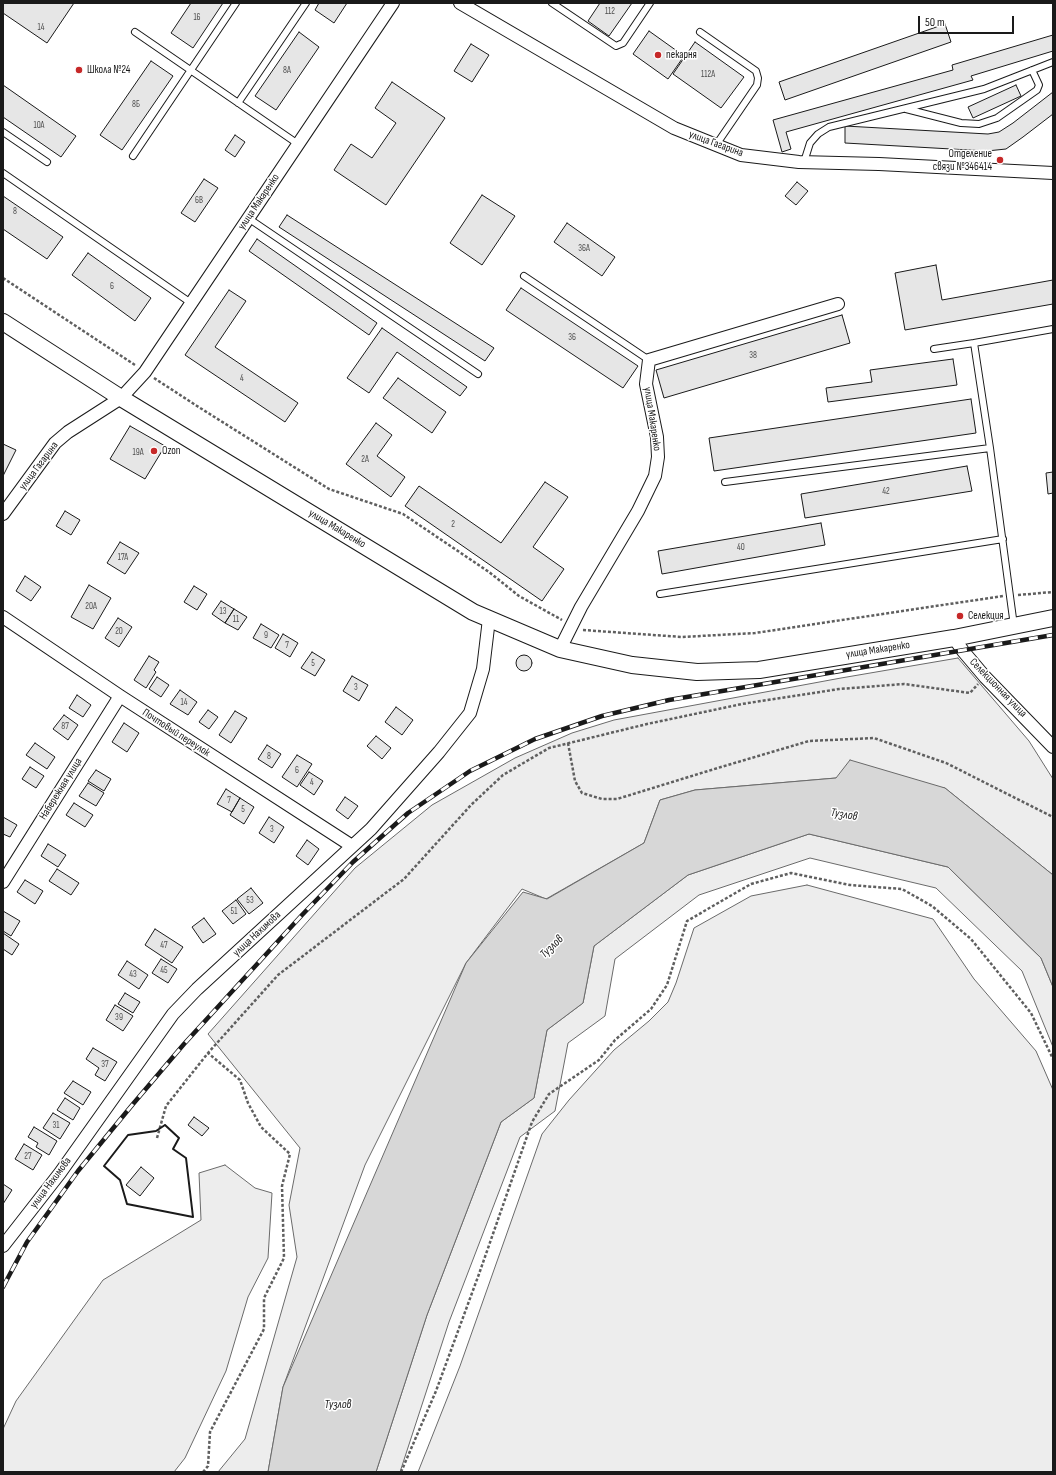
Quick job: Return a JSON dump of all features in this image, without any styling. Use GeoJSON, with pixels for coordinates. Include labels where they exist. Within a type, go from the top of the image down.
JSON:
{"type":"FeatureCollection","features":[{"type":"Feature","properties":{"kind":"main road","name":"улица Макаренко"},"geometry":{"type":"LineString","coordinates":[[3,322],[121,398],[473,612],[560,649],[632,665],[697,672],[759,670],[954,638],[1053,618]]}},
{"type":"Feature","properties":{"kind":"street","name":"улица Макаренко"},"geometry":{"type":"LineString","coordinates":[[121,398],[145,372],[392,3]]}},
{"type":"Feature","properties":{"kind":"street","name":"улица Гагарина"},"geometry":{"type":"LineString","coordinates":[[460,3],[674,128],[741,155],[804,162],[879,164],[1053,173]]}},
{"type":"Feature","properties":{"kind":"street"},"geometry":{"type":"LineString","coordinates":[[649,360],[838,304]]}},
{"type":"Feature","properties":{"kind":"street","name":"улица Макаренко"},"geometry":{"type":"LineString","coordinates":[[560,649],[581,607],[638,511],[655,476],[658,457],[657,437],[646,384],[649,360]]}},
{"type":"Feature","properties":{"kind":"street","name":"улица Гагарина"},"geometry":{"type":"LineString","coordinates":[[3,514],[55,443],[68,432],[121,398]]}},
{"type":"Feature","properties":{"kind":"street","name":"Почтовый переулок"},"geometry":{"type":"LineString","coordinates":[[3,617],[120,696],[352,846]]}},
{"type":"Feature","properties":{"kind":"street","name":"улица Нахимова"},"geometry":{"type":"LineString","coordinates":[[3,1246],[60,1173],[173,1014],[197,989],[371,829],[429,764],[470,713],[483,669],[489,619]]}},
{"type":"Feature","properties":{"kind":"street","name":"Селекционная улица"},"geometry":{"type":"LineString","coordinates":[[954,638],[985,677],[1049,736],[1053,747]]}},
{"type":"Feature","properties":{"kind":"street","name":"Набережная улица"},"geometry":{"type":"LineString","coordinates":[[3,882],[120,696]]}},
{"type":"Feature","properties":{"kind":"lane"},"geometry":{"type":"LineString","coordinates":[[133,156],[236,3]]}},
{"type":"Feature","properties":{"kind":"lane"},"geometry":{"type":"LineString","coordinates":[[238,102],[306,3]]}},
{"type":"Feature","properties":{"kind":"lane"},"geometry":{"type":"LineString","coordinates":[[552,3],[616,46],[620,46],[623,43],[650,3]]}},
{"type":"Feature","properties":{"kind":"lane"},"geometry":{"type":"LineString","coordinates":[[135,32],[298,144]]}},
{"type":"Feature","properties":{"kind":"lane"},"geometry":{"type":"LineString","coordinates":[[700,32],[756,71],[758,78],[757,85],[716,145]]}},
{"type":"Feature","properties":{"kind":"lane"},"geometry":{"type":"LineString","coordinates":[[804,162],[810,143],[818,134],[829,127],[984,89],[1053,62]]}},
{"type":"Feature","properties":{"kind":"lane"},"geometry":{"type":"LineString","coordinates":[[904,109],[962,124],[978,124],[997,118],[1037,90],[1039,85],[1032,70]]}},
{"type":"Feature","properties":{"kind":"lane"},"geometry":{"type":"LineString","coordinates":[[3,132],[47,162]]}},
{"type":"Feature","properties":{"kind":"lane"},"geometry":{"type":"LineString","coordinates":[[3,173],[192,303]]}},
{"type":"Feature","properties":{"kind":"lane"},"geometry":{"type":"LineString","coordinates":[[248,218],[478,374]]}},
{"type":"Feature","properties":{"kind":"lane"},"geometry":{"type":"LineString","coordinates":[[524,276],[649,360]]}},
{"type":"Feature","properties":{"kind":"lane"},"geometry":{"type":"LineString","coordinates":[[934,349],[1053,329]]}},
{"type":"Feature","properties":{"kind":"lane"},"geometry":{"type":"LineString","coordinates":[[974,343],[1003,539],[1014,626]]}},
{"type":"Feature","properties":{"kind":"lane"},"geometry":{"type":"LineString","coordinates":[[725,482],[990,448]]}},
{"type":"Feature","properties":{"kind":"lane"},"geometry":{"type":"LineString","coordinates":[[660,594],[1003,539]]}},
{"type":"Feature","properties":{"kind":"path"},"geometry":{"type":"LineString","coordinates":[[3,278],[204,411],[329,489],[403,514],[489,572],[519,596],[579,630],[682,637],[755,633],[1010,596],[1053,592]]}},
{"type":"Feature","properties":{"kind":"path"},"geometry":{"type":"LineString","coordinates":[[157,1138],[166,1106],[208,1053],[278,975],[404,879],[471,805],[503,775],[549,748],[647,724],[742,704],[839,689],[904,684],[970,693],[985,677]]}},
{"type":"Feature","properties":{"kind":"path"},"geometry":{"type":"LineString","coordinates":[[568,743],[575,781],[582,792],[602,799],[617,799],[809,741],[874,738],[946,763],[1053,816]]}},
{"type":"Feature","properties":{"kind":"path"},"geometry":{"type":"LineString","coordinates":[[401,1472],[436,1391],[532,1122],[549,1094],[599,1060],[615,1040],[651,1009],[667,985],[687,921],[751,884],[791,873],[850,884],[902,890],[932,906],[971,939],[1031,1013],[1053,1060]]}},
{"type":"Feature","properties":{"kind":"path"},"geometry":{"type":"LineString","coordinates":[[203,1472],[208,1466],[210,1432],[264,1329],[264,1298],[284,1258],[282,1186],[290,1154],[260,1127],[248,1103],[240,1080],[208,1053]]}},
{"type":"Feature","properties":{"kind":"shaded area"},"geometry":{"type":"Polygon","coordinates":[[[958,658],[1029,741],[1053,779],[1053,875],[945,788],[836,778],[695,790],[660,800],[644,843],[546,899],[522,889],[466,963],[365,1165],[283,1387],[268,1472],[218,1472],[245,1439],[297,1257],[289,1205],[300,1148],[208,1034],[355,868],[432,805],[515,758],[572,733],[614,720],[958,658]]]}},
{"type":"Feature","properties":{"kind":"shaded area"},"geometry":{"type":"Polygon","coordinates":[[[809,834],[948,867],[1041,958],[1053,987],[1053,1047],[1022,971],[936,888],[810,858],[699,895],[615,959],[605,1016],[568,1043],[555,1111],[520,1137],[449,1322],[400,1472],[376,1472],[427,1315],[501,1122],[534,1098],[547,1030],[583,1003],[594,946],[688,875],[809,834]]]}},
{"type":"Feature","properties":{"kind":"shaded area"},"geometry":{"type":"Polygon","coordinates":[[[807,885],[933,919],[974,979],[1036,1051],[1053,1090],[1053,1472],[418,1472],[460,1366],[542,1134],[569,1100],[614,1050],[649,1021],[668,1002],[676,983],[694,928],[751,896],[807,885]]]}},
{"type":"Feature","properties":{"kind":"shaded area"},"geometry":{"type":"Polygon","coordinates":[[[225,1165],[255,1188],[272,1193],[268,1258],[248,1297],[226,1371],[185,1458],[174,1472],[3,1472],[3,1429],[16,1401],[103,1280],[201,1220],[199,1173],[225,1165]]]}},
{"type":"Feature","properties":{"kind":"water","name":"Тузлов"},"geometry":{"type":"Polygon","coordinates":[[[850,760],[945,788],[1053,875],[1053,987],[1041,958],[948,867],[809,834],[688,875],[594,946],[583,1003],[547,1030],[534,1098],[501,1122],[427,1315],[376,1472],[268,1472],[283,1387],[466,963],[523,892],[547,899],[644,843],[660,800],[695,790],[836,778],[850,760]]]}},
{"type":"Feature","properties":{"kind":"building"},"geometry":{"type":"Polygon","coordinates":[[[3,3],[74,3],[47,43],[3,13],[3,3]]]}},
{"type":"Feature","properties":{"kind":"building"},"geometry":{"type":"Polygon","coordinates":[[[191,3],[223,3],[193,48],[171,33],[191,3]]]}},
{"type":"Feature","properties":{"kind":"building"},"geometry":{"type":"Polygon","coordinates":[[[319,3],[347,3],[334,23],[315,10],[319,3]]]}},
{"type":"Feature","properties":{"kind":"building"},"geometry":{"type":"Polygon","coordinates":[[[600,3],[632,3],[609,36],[588,21],[600,3]]]}},
{"type":"Feature","properties":{"kind":"building"},"geometry":{"type":"Polygon","coordinates":[[[945,24],[951,42],[785,100],[779,82],[945,24]]]}},
{"type":"Feature","properties":{"kind":"building","name":"пекарня"},"geometry":{"type":"Polygon","coordinates":[[[649,31],[684,56],[668,79],[633,54],[649,31]]]}},
{"type":"Feature","properties":{"kind":"building"},"geometry":{"type":"Polygon","coordinates":[[[299,32],[319,47],[276,110],[255,96],[299,32]]]}},
{"type":"Feature","properties":{"kind":"building"},"geometry":{"type":"Polygon","coordinates":[[[1053,35],[1053,51],[971,76],[973,80],[786,132],[791,149],[782,152],[773,120],[953,70],[952,65],[1053,35]]]}},
{"type":"Feature","properties":{"kind":"building"},"geometry":{"type":"Polygon","coordinates":[[[695,42],[744,77],[721,108],[673,74],[695,42]]]}},
{"type":"Feature","properties":{"kind":"building"},"geometry":{"type":"Polygon","coordinates":[[[471,44],[489,55],[472,82],[454,71],[471,44]]]}},
{"type":"Feature","properties":{"kind":"building"},"geometry":{"type":"Polygon","coordinates":[[[151,61],[173,76],[122,150],[100,135],[151,61]]]}},
{"type":"Feature","properties":{"kind":"building"},"geometry":{"type":"Polygon","coordinates":[[[392,82],[445,118],[386,205],[334,170],[351,144],[372,158],[396,123],[375,108],[392,82]]]}},
{"type":"Feature","properties":{"kind":"building"},"geometry":{"type":"Polygon","coordinates":[[[3,85],[76,136],[61,157],[3,117],[3,85]]]}},
{"type":"Feature","properties":{"kind":"building"},"geometry":{"type":"Polygon","coordinates":[[[1016,85],[1021,96],[973,118],[968,107],[1016,85]]]}},
{"type":"Feature","properties":{"kind":"building"},"geometry":{"type":"Polygon","coordinates":[[[1053,92],[1053,114],[1006,149],[987,151],[845,143],[845,126],[988,134],[999,132],[1053,92]]]}},
{"type":"Feature","properties":{"kind":"building"},"geometry":{"type":"Polygon","coordinates":[[[235,135],[245,142],[235,157],[225,150],[235,135]]]}},
{"type":"Feature","properties":{"kind":"building"},"geometry":{"type":"Polygon","coordinates":[[[204,179],[218,188],[195,222],[181,213],[204,179]]]}},
{"type":"Feature","properties":{"kind":"building"},"geometry":{"type":"Polygon","coordinates":[[[797,182],[808,191],[796,205],[785,196],[797,182]]]}},
{"type":"Feature","properties":{"kind":"building"},"geometry":{"type":"Polygon","coordinates":[[[482,195],[515,216],[482,265],[450,243],[482,195]]]}},
{"type":"Feature","properties":{"kind":"building"},"geometry":{"type":"Polygon","coordinates":[[[3,196],[63,237],[47,259],[3,229],[3,196]]]}},
{"type":"Feature","properties":{"kind":"building"},"geometry":{"type":"Polygon","coordinates":[[[287,215],[494,348],[485,361],[279,227],[287,215]]]}},
{"type":"Feature","properties":{"kind":"building"},"geometry":{"type":"Polygon","coordinates":[[[567,223],[615,257],[602,276],[554,242],[567,223]]]}},
{"type":"Feature","properties":{"kind":"building"},"geometry":{"type":"Polygon","coordinates":[[[257,239],[377,323],[369,335],[249,251],[257,239]]]}},
{"type":"Feature","properties":{"kind":"building"},"geometry":{"type":"Polygon","coordinates":[[[88,253],[151,298],[135,321],[72,275],[88,253]]]}},
{"type":"Feature","properties":{"kind":"building"},"geometry":{"type":"Polygon","coordinates":[[[936,265],[942,300],[1053,280],[1053,304],[905,330],[895,273],[936,265]]]}},
{"type":"Feature","properties":{"kind":"building"},"geometry":{"type":"Polygon","coordinates":[[[521,288],[638,366],[623,388],[506,310],[521,288]]]}},
{"type":"Feature","properties":{"kind":"building"},"geometry":{"type":"Polygon","coordinates":[[[229,290],[246,301],[215,347],[298,403],[285,422],[185,355],[229,290]]]}},
{"type":"Feature","properties":{"kind":"building"},"geometry":{"type":"Polygon","coordinates":[[[842,315],[850,343],[664,398],[656,370],[842,315]]]}},
{"type":"Feature","properties":{"kind":"building"},"geometry":{"type":"Polygon","coordinates":[[[382,328],[467,387],[460,396],[397,352],[369,393],[347,378],[382,328]]]}},
{"type":"Feature","properties":{"kind":"building"},"geometry":{"type":"Polygon","coordinates":[[[953,359],[957,385],[828,402],[826,388],[872,382],[870,370],[953,359]]]}},
{"type":"Feature","properties":{"kind":"building"},"geometry":{"type":"Polygon","coordinates":[[[398,378],[446,412],[432,433],[383,398],[398,378]]]}},
{"type":"Feature","properties":{"kind":"building"},"geometry":{"type":"Polygon","coordinates":[[[971,399],[976,433],[714,471],[709,438],[971,399]]]}},
{"type":"Feature","properties":{"kind":"building"},"geometry":{"type":"Polygon","coordinates":[[[376,423],[392,435],[377,456],[405,477],[391,497],[346,464],[376,423]]]}},
{"type":"Feature","properties":{"kind":"building"},"geometry":{"type":"Polygon","coordinates":[[[130,426],[165,446],[145,479],[110,459],[130,426]]]}},
{"type":"Feature","properties":{"kind":"building"},"geometry":{"type":"Polygon","coordinates":[[[3,444],[16,450],[3,476],[3,444]]]}},
{"type":"Feature","properties":{"kind":"building"},"geometry":{"type":"Polygon","coordinates":[[[967,466],[972,491],[805,518],[801,494],[967,466]]]}},
{"type":"Feature","properties":{"kind":"building"},"geometry":{"type":"Polygon","coordinates":[[[1053,472],[1053,493],[1048,494],[1046,473],[1053,472]]]}},
{"type":"Feature","properties":{"kind":"building"},"geometry":{"type":"Polygon","coordinates":[[[545,482],[568,497],[533,547],[564,569],[542,601],[405,506],[419,486],[501,543],[545,482]]]}},
{"type":"Feature","properties":{"kind":"building"},"geometry":{"type":"Polygon","coordinates":[[[65,511],[80,520],[71,535],[56,526],[65,511]]]}},
{"type":"Feature","properties":{"kind":"building"},"geometry":{"type":"Polygon","coordinates":[[[821,523],[825,545],[662,574],[658,551],[821,523]]]}},
{"type":"Feature","properties":{"kind":"building"},"geometry":{"type":"Polygon","coordinates":[[[120,542],[139,553],[125,574],[107,563],[120,542]]]}},
{"type":"Feature","properties":{"kind":"building"},"geometry":{"type":"Polygon","coordinates":[[[25,576],[41,587],[31,601],[16,591],[25,576]]]}},
{"type":"Feature","properties":{"kind":"building"},"geometry":{"type":"Polygon","coordinates":[[[89,585],[111,598],[93,629],[71,617],[89,585]]]}},
{"type":"Feature","properties":{"kind":"building"},"geometry":{"type":"Polygon","coordinates":[[[194,586],[207,594],[197,610],[184,602],[194,586]]]}},
{"type":"Feature","properties":{"kind":"building"},"geometry":{"type":"Polygon","coordinates":[[[221,601],[234,609],[225,623],[212,614],[221,601]]]}},
{"type":"Feature","properties":{"kind":"building"},"geometry":{"type":"Polygon","coordinates":[[[234,609],[247,617],[238,630],[225,623],[234,609]]]}},
{"type":"Feature","properties":{"kind":"building"},"geometry":{"type":"Polygon","coordinates":[[[118,618],[132,627],[119,647],[105,638],[118,618]]]}},
{"type":"Feature","properties":{"kind":"building"},"geometry":{"type":"Polygon","coordinates":[[[261,624],[279,635],[271,648],[253,638],[261,624]]]}},
{"type":"Feature","properties":{"kind":"building"},"geometry":{"type":"Polygon","coordinates":[[[283,634],[298,643],[290,657],[275,648],[283,634]]]}},
{"type":"Feature","properties":{"kind":"building"},"geometry":{"type":"Polygon","coordinates":[[[312,652],[325,660],[315,676],[301,668],[312,652]]]}},
{"type":"Feature","properties":{"kind":"building"},"geometry":{"type":"Polygon","coordinates":[[[524,655],[531,660],[532,663],[527,670],[524,671],[517,666],[516,663],[521,656],[524,655]]]}},
{"type":"Feature","properties":{"kind":"building"},"geometry":{"type":"Polygon","coordinates":[[[149,656],[159,662],[154,670],[156,672],[146,688],[134,680],[149,656]]]}},
{"type":"Feature","properties":{"kind":"building"},"geometry":{"type":"Polygon","coordinates":[[[352,676],[368,685],[359,701],[343,691],[352,676]]]}},
{"type":"Feature","properties":{"kind":"building"},"geometry":{"type":"Polygon","coordinates":[[[157,677],[169,685],[161,697],[149,689],[157,677]]]}},
{"type":"Feature","properties":{"kind":"building"},"geometry":{"type":"Polygon","coordinates":[[[180,690],[197,702],[188,715],[170,704],[180,690]]]}},
{"type":"Feature","properties":{"kind":"building"},"geometry":{"type":"Polygon","coordinates":[[[77,695],[91,705],[83,717],[69,708],[77,695]]]}},
{"type":"Feature","properties":{"kind":"building"},"geometry":{"type":"Polygon","coordinates":[[[396,707],[413,720],[402,735],[385,722],[396,707]]]}},
{"type":"Feature","properties":{"kind":"building"},"geometry":{"type":"Polygon","coordinates":[[[208,710],[218,717],[209,729],[199,722],[208,710]]]}},
{"type":"Feature","properties":{"kind":"building"},"geometry":{"type":"Polygon","coordinates":[[[235,711],[247,718],[231,743],[219,735],[235,711]]]}},
{"type":"Feature","properties":{"kind":"building"},"geometry":{"type":"Polygon","coordinates":[[[64,715],[78,725],[68,740],[53,729],[64,715]]]}},
{"type":"Feature","properties":{"kind":"building"},"geometry":{"type":"Polygon","coordinates":[[[124,723],[139,733],[127,752],[112,742],[124,723]]]}},
{"type":"Feature","properties":{"kind":"building"},"geometry":{"type":"Polygon","coordinates":[[[376,736],[391,748],[382,759],[367,746],[376,736]]]}},
{"type":"Feature","properties":{"kind":"building"},"geometry":{"type":"Polygon","coordinates":[[[35,743],[55,757],[47,769],[26,755],[35,743]]]}},
{"type":"Feature","properties":{"kind":"building"},"geometry":{"type":"Polygon","coordinates":[[[267,745],[281,754],[272,768],[258,759],[267,745]]]}},
{"type":"Feature","properties":{"kind":"building"},"geometry":{"type":"Polygon","coordinates":[[[297,755],[312,764],[297,787],[282,777],[297,755]]]}},
{"type":"Feature","properties":{"kind":"building"},"geometry":{"type":"Polygon","coordinates":[[[30,767],[44,776],[36,788],[22,779],[30,767]]]}},
{"type":"Feature","properties":{"kind":"building"},"geometry":{"type":"Polygon","coordinates":[[[96,770],[111,779],[104,791],[88,781],[96,770]]]}},
{"type":"Feature","properties":{"kind":"building"},"geometry":{"type":"Polygon","coordinates":[[[309,772],[323,781],[314,795],[300,785],[309,772]]]}},
{"type":"Feature","properties":{"kind":"building"},"geometry":{"type":"Polygon","coordinates":[[[88,783],[104,793],[96,806],[79,796],[88,783]]]}},
{"type":"Feature","properties":{"kind":"building"},"geometry":{"type":"Polygon","coordinates":[[[226,789],[240,798],[232,812],[217,804],[226,789]]]}},
{"type":"Feature","properties":{"kind":"building"},"geometry":{"type":"Polygon","coordinates":[[[345,797],[358,806],[348,819],[336,810],[345,797]]]}},
{"type":"Feature","properties":{"kind":"building"},"geometry":{"type":"Polygon","coordinates":[[[240,798],[254,807],[244,824],[230,815],[240,798]]]}},
{"type":"Feature","properties":{"kind":"building"},"geometry":{"type":"Polygon","coordinates":[[[74,803],[93,815],[85,827],[66,815],[74,803]]]}},
{"type":"Feature","properties":{"kind":"building"},"geometry":{"type":"Polygon","coordinates":[[[3,817],[17,825],[10,837],[3,834],[3,817]]]}},
{"type":"Feature","properties":{"kind":"building"},"geometry":{"type":"Polygon","coordinates":[[[269,817],[284,827],[274,843],[259,833],[269,817]]]}},
{"type":"Feature","properties":{"kind":"building"},"geometry":{"type":"Polygon","coordinates":[[[307,840],[319,849],[308,865],[296,856],[307,840]]]}},
{"type":"Feature","properties":{"kind":"building"},"geometry":{"type":"Polygon","coordinates":[[[48,844],[66,855],[58,867],[41,856],[48,844]]]}},
{"type":"Feature","properties":{"kind":"building"},"geometry":{"type":"Polygon","coordinates":[[[57,869],[79,883],[71,895],[49,881],[57,869]]]}},
{"type":"Feature","properties":{"kind":"building"},"geometry":{"type":"Polygon","coordinates":[[[25,880],[43,891],[35,904],[17,892],[25,880]]]}},
{"type":"Feature","properties":{"kind":"building"},"geometry":{"type":"Polygon","coordinates":[[[251,888],[263,903],[249,914],[237,899],[251,888]]]}},
{"type":"Feature","properties":{"kind":"building"},"geometry":{"type":"Polygon","coordinates":[[[236,900],[246,914],[233,924],[222,911],[236,900]]]}},
{"type":"Feature","properties":{"kind":"building"},"geometry":{"type":"Polygon","coordinates":[[[3,911],[20,921],[11,936],[3,931],[3,911]]]}},
{"type":"Feature","properties":{"kind":"building"},"geometry":{"type":"Polygon","coordinates":[[[204,918],[216,934],[203,943],[192,927],[204,918]]]}},
{"type":"Feature","properties":{"kind":"building"},"geometry":{"type":"Polygon","coordinates":[[[155,929],[183,947],[172,963],[145,945],[155,929]]]}},
{"type":"Feature","properties":{"kind":"building"},"geometry":{"type":"Polygon","coordinates":[[[3,933],[19,944],[12,955],[3,949],[3,933]]]}},
{"type":"Feature","properties":{"kind":"building"},"geometry":{"type":"Polygon","coordinates":[[[161,959],[177,969],[168,983],[152,973],[161,959]]]}},
{"type":"Feature","properties":{"kind":"building"},"geometry":{"type":"Polygon","coordinates":[[[127,961],[148,975],[139,989],[118,975],[127,961]]]}},
{"type":"Feature","properties":{"kind":"building"},"geometry":{"type":"Polygon","coordinates":[[[125,993],[140,1002],[133,1013],[118,1004],[125,993]]]}},
{"type":"Feature","properties":{"kind":"building"},"geometry":{"type":"Polygon","coordinates":[[[115,1005],[133,1016],[123,1031],[106,1020],[115,1005]]]}},
{"type":"Feature","properties":{"kind":"building"},"geometry":{"type":"Polygon","coordinates":[[[93,1048],[117,1062],[105,1081],[95,1075],[99,1068],[86,1059],[93,1048]]]}},
{"type":"Feature","properties":{"kind":"building"},"geometry":{"type":"Polygon","coordinates":[[[73,1081],[91,1092],[83,1105],[64,1093],[73,1081]]]}},
{"type":"Feature","properties":{"kind":"building"},"geometry":{"type":"Polygon","coordinates":[[[65,1098],[80,1108],[73,1120],[57,1110],[65,1098]]]}},
{"type":"Feature","properties":{"kind":"building"},"geometry":{"type":"Polygon","coordinates":[[[53,1113],[70,1123],[60,1139],[43,1128],[53,1113]]]}},
{"type":"Feature","properties":{"kind":"building"},"geometry":{"type":"Polygon","coordinates":[[[194,1117],[209,1128],[202,1136],[188,1125],[194,1117]]]}},
{"type":"Feature","properties":{"kind":"building"},"geometry":{"type":"Polygon","coordinates":[[[34,1127],[57,1141],[49,1155],[36,1147],[38,1143],[28,1137],[34,1127]]]}},
{"type":"Feature","properties":{"kind":"building"},"geometry":{"type":"Polygon","coordinates":[[[24,1144],[42,1155],[33,1170],[15,1159],[24,1144]]]}},
{"type":"Feature","properties":{"kind":"building"},"geometry":{"type":"Polygon","coordinates":[[[141,1167],[154,1178],[140,1196],[126,1185],[141,1167]]]}},
{"type":"Feature","properties":{"kind":"building"},"geometry":{"type":"Polygon","coordinates":[[[3,1184],[12,1190],[3,1204],[3,1184]]]}},
{"type":"Feature","properties":{"kind":"railway"},"geometry":{"type":"LineString","coordinates":[[3,1287],[27,1242],[78,1171],[184,1044],[302,915],[353,862],[408,813],[470,771],[535,739],[602,716],[669,700],[1053,635]]}},
{"type":"Feature","properties":{"kind":"wall"},"geometry":{"type":"LineString","coordinates":[[165,1125],[179,1138],[173,1149],[186,1158],[193,1217],[127,1204],[120,1180],[104,1166],[128,1135],[156,1131],[165,1125]]}},
{"type":"Feature","properties":{"kind":"place","name":"пекарня"},"geometry":{"type":"Point","coordinates":[658,55]}},
{"type":"Feature","properties":{"kind":"place","name":"Школа №24"},"geometry":{"type":"Point","coordinates":[79,70]}},
{"type":"Feature","properties":{"kind":"place","name":"Отделение связи №346414"},"geometry":{"type":"Point","coordinates":[1000,160]}},
{"type":"Feature","properties":{"kind":"place","name":"Ozon"},"geometry":{"type":"Point","coordinates":[154,451]}},
{"type":"Feature","properties":{"kind":"place","name":"Селекция"},"geometry":{"type":"Point","coordinates":[960,616]}}]}
